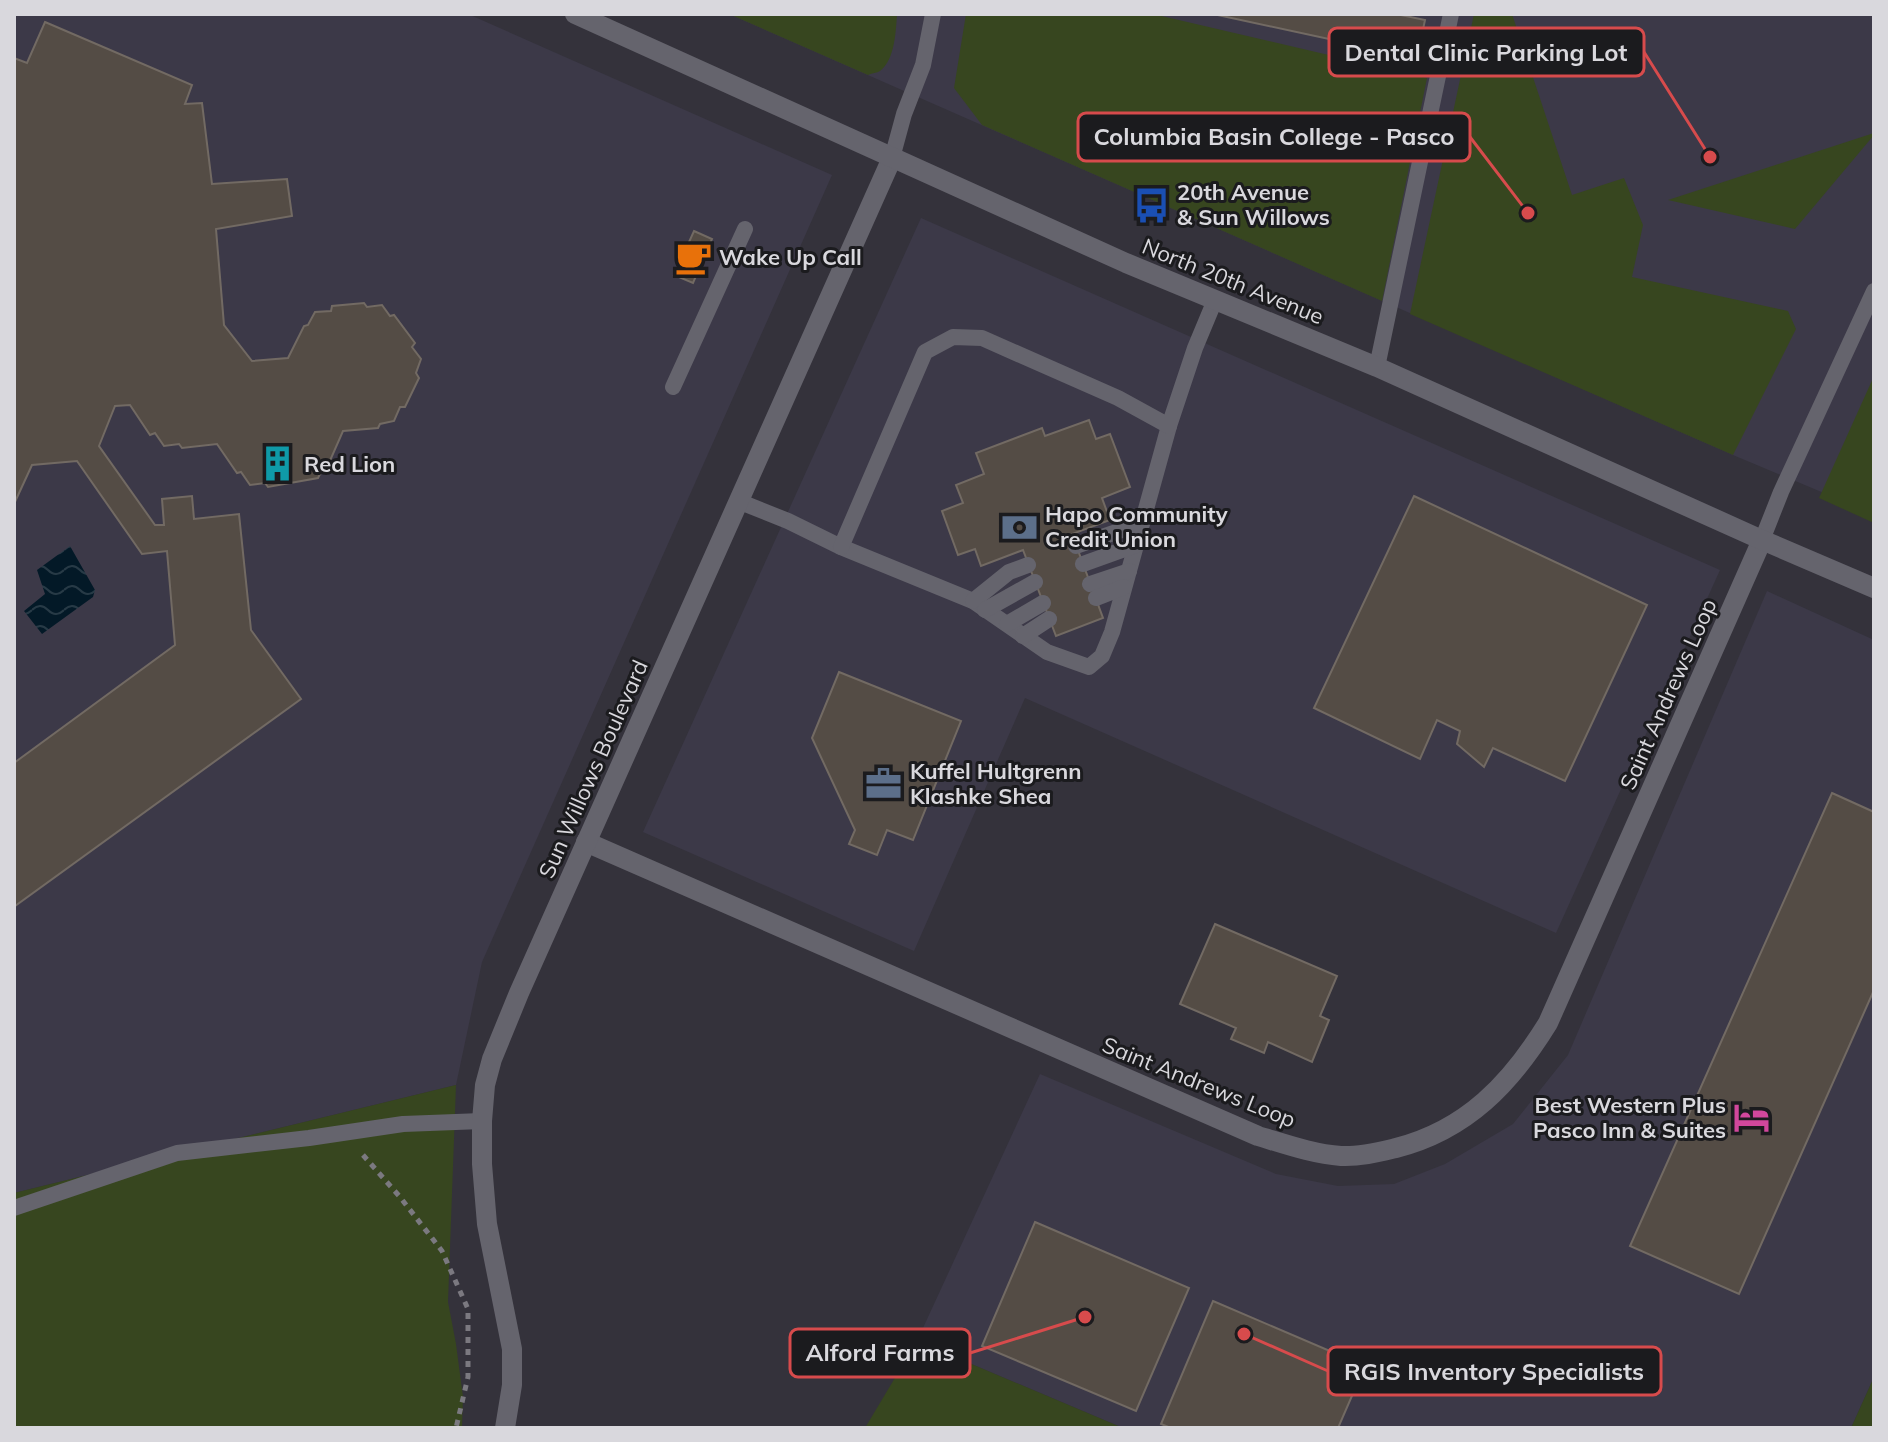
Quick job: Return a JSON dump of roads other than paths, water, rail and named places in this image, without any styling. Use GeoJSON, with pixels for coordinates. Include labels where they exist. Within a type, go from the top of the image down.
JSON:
{"type":"FeatureCollection","features":[{"type":"Feature","properties":{"kind":"street","name":"North 20th Avenue"},"geometry":{"type":"LineString","coordinates":[[575,14],[1126,263],[1377,367],[1874,588]]}},
{"type":"Feature","properties":{"kind":"street","name":"Sun Willows Boulevard"},"geometry":{"type":"LineString","coordinates":[[505,1428],[512,1385],[512,1349],[487,1224],[483,1178],[482,1121],[485,1085],[492,1059],[504,1025],[892,158]]}},
{"type":"Feature","properties":{"kind":"street","name":"Saint Andrews Loop"},"geometry":{"type":"LineString","coordinates":[[586,842],[1258,1136],[1302,1149],[1342,1156],[1390,1150],[1413,1144],[1446,1129],[1476,1109],[1503,1085],[1528,1055],[1548,1023],[1762,540]]}},
{"type":"Feature","properties":{"kind":"lane"},"geometry":{"type":"LineString","coordinates":[[923,65],[924,14]]}},
{"type":"Feature","properties":{"kind":"lane"},"geometry":{"type":"LineString","coordinates":[[892,158],[904,114],[923,65],[933,14]]}},
{"type":"Feature","properties":{"kind":"lane"},"geometry":{"type":"LineString","coordinates":[[1377,367],[1451,14]]}},
{"type":"Feature","properties":{"kind":"lane"},"geometry":{"type":"LineString","coordinates":[[673,387],[745,229]]}},
{"type":"Feature","properties":{"kind":"lane"},"geometry":{"type":"LineString","coordinates":[[1762,540],[1874,291]]}},
{"type":"Feature","properties":{"kind":"lane"},"geometry":{"type":"LineString","coordinates":[[738,501],[979,605],[1047,652],[1089,667],[1102,656],[1112,632],[1169,426],[1215,300]]}},
{"type":"Feature","properties":{"kind":"lane"},"geometry":{"type":"LineString","coordinates":[[841,547],[925,352],[953,337],[982,338],[1118,398],[1169,426]]}},
{"type":"Feature","properties":{"kind":"lane"},"geometry":{"type":"LineString","coordinates":[[1076,546],[1142,523]]}},
{"type":"Feature","properties":{"kind":"lane"},"geometry":{"type":"LineString","coordinates":[[1083,564],[1136,545]]}},
{"type":"Feature","properties":{"kind":"lane"},"geometry":{"type":"LineString","coordinates":[[979,605],[1009,572],[1028,565]]}},
{"type":"Feature","properties":{"kind":"lane"},"geometry":{"type":"LineString","coordinates":[[1093,591],[1127,579]]}},
{"type":"Feature","properties":{"kind":"lane"},"geometry":{"type":"LineString","coordinates":[[979,605],[1035,582]]}},
{"type":"Feature","properties":{"kind":"lane"},"geometry":{"type":"LineString","coordinates":[[1007,624],[1046,611],[1023,636]]}},
{"type":"Feature","properties":{"kind":"lane"},"geometry":{"type":"LineString","coordinates":[[14,1208],[177,1153],[403,1124],[482,1121]]}},
{"type":"Feature","properties":{"kind":"water"},"geometry":{"type":"Polygon","coordinates":[[[70,546],[95,590],[93,597],[42,634],[24,611],[45,594],[37,570],[70,546]]]}},
{"type":"Feature","properties":{"kind":"place","name":"Dental Clinic Parking Lot"},"geometry":{"type":"Point","coordinates":[1710,157]}},
{"type":"Feature","properties":{"kind":"place","name":"20th Avenue & Sun Willows"},"geometry":{"type":"Point","coordinates":[1151,205]}},
{"type":"Feature","properties":{"kind":"place","name":"Columbia Basin College - Pasco"},"geometry":{"type":"Point","coordinates":[1528,213]}},
{"type":"Feature","properties":{"kind":"place","name":"Wake Up Call"},"geometry":{"type":"Point","coordinates":[693,257]}},
{"type":"Feature","properties":{"kind":"place","name":"Red Lion"},"geometry":{"type":"Point","coordinates":[278,464]}},
{"type":"Feature","properties":{"kind":"place","name":"Hapo Community Credit Union"},"geometry":{"type":"Point","coordinates":[1019,527]}},
{"type":"Feature","properties":{"kind":"place","name":"Kuffel Hultgrenn Klashke Shea"},"geometry":{"type":"Point","coordinates":[884,784]}},
{"type":"Feature","properties":{"kind":"place","name":"Best Western Plus Pasco Inn & Suites"},"geometry":{"type":"Point","coordinates":[1752,1118]}},
{"type":"Feature","properties":{"kind":"place","name":"Alford Farms"},"geometry":{"type":"Point","coordinates":[1085,1317]}},
{"type":"Feature","properties":{"kind":"place","name":"RGIS Inventory Specialists"},"geometry":{"type":"Point","coordinates":[1244,1334]}}]}
